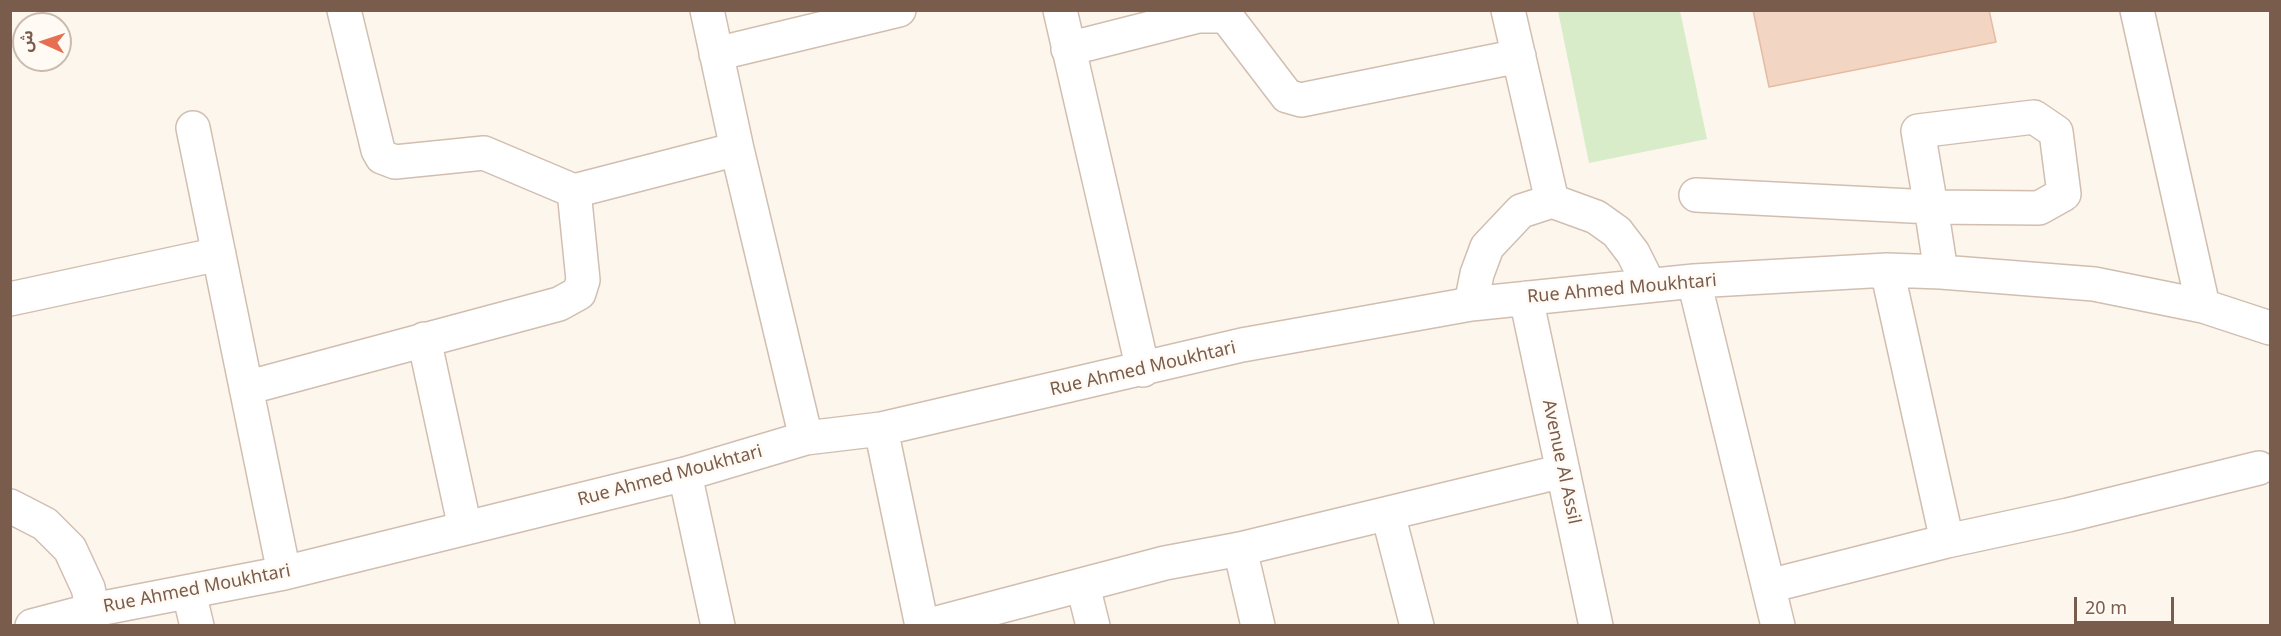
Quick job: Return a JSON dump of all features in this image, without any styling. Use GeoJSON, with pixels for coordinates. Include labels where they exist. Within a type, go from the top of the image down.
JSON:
{"type":"FeatureCollection","features":[{"type":"Feature","properties":{"kind":"street"},"geometry":{"type":"LineString","coordinates":[[344,10],[378,150],[382,157],[394,162],[484,153],[574,190],[737,149]]}},
{"type":"Feature","properties":{"kind":"street"},"geometry":{"type":"LineString","coordinates":[[707,10],[737,149],[806,438]]}},
{"type":"Feature","properties":{"kind":"street"},"geometry":{"type":"LineString","coordinates":[[716,54],[899,10]]}},
{"type":"Feature","properties":{"kind":"street"},"geometry":{"type":"LineString","coordinates":[[1060,10],[1143,370]]}},
{"type":"Feature","properties":{"kind":"street"},"geometry":{"type":"LineString","coordinates":[[1508,10],[1552,201]]}},
{"type":"Feature","properties":{"kind":"street"},"geometry":{"type":"LineString","coordinates":[[2137,10],[2203,306]]}},
{"type":"Feature","properties":{"kind":"street"},"geometry":{"type":"LineString","coordinates":[[1068,49],[1198,16],[1221,16],[1229,20],[1287,96],[1301,100],[1519,56]]}},
{"type":"Feature","properties":{"kind":"street"},"geometry":{"type":"LineString","coordinates":[[1696,195],[1931,207],[2039,208],[2064,194],[2056,132],[2034,117],[1918,131],[1931,207],[1941,272]]}},
{"type":"Feature","properties":{"kind":"street"},"geometry":{"type":"LineString","coordinates":[[193,128],[284,573]]}},
{"type":"Feature","properties":{"kind":"street"},"geometry":{"type":"LineString","coordinates":[[246,388],[559,304],[579,293],[583,280],[574,190]]}},
{"type":"Feature","properties":{"kind":"street"},"geometry":{"type":"LineString","coordinates":[[1471,304],[1477,274],[1487,247],[1521,211],[1552,201],[1596,217],[1617,232],[1633,253],[1649,285]]}},
{"type":"Feature","properties":{"kind":"street"},"geometry":{"type":"LineString","coordinates":[[10,299],[219,254]]}},
{"type":"Feature","properties":{"kind":"street"},"geometry":{"type":"LineString","coordinates":[[1887,270],[1947,541]]}},
{"type":"Feature","properties":{"kind":"street","name":"Rue Ahmed Moukhtari"},"geometry":{"type":"LineString","coordinates":[[32,626],[93,610],[284,573],[685,474],[806,438],[881,429],[1143,370],[1242,345],[1471,304],[1694,281],[1887,270],[2094,284],[2203,306],[2271,328]]}},
{"type":"Feature","properties":{"kind":"street"},"geometry":{"type":"LineString","coordinates":[[1694,281],[1778,626]]}},
{"type":"Feature","properties":{"kind":"street","name":"Avenue Al Assil"},"geometry":{"type":"LineString","coordinates":[[1526,298],[1596,626]]}},
{"type":"Feature","properties":{"kind":"street"},"geometry":{"type":"LineString","coordinates":[[424,339],[465,528]]}},
{"type":"Feature","properties":{"kind":"street"},"geometry":{"type":"LineString","coordinates":[[881,429],[924,626],[1165,564],[1240,549],[1563,471]]}},
{"type":"Feature","properties":{"kind":"street"},"geometry":{"type":"LineString","coordinates":[[1769,586],[1947,541],[2068,515],[2259,468]]}},
{"type":"Feature","properties":{"kind":"street"},"geometry":{"type":"LineString","coordinates":[[685,474],[718,626]]}},
{"type":"Feature","properties":{"kind":"street"},"geometry":{"type":"LineString","coordinates":[[10,506],[45,524],[70,549],[88,588],[93,610]]}},
{"type":"Feature","properties":{"kind":"street"},"geometry":{"type":"LineString","coordinates":[[1388,514],[1417,626]]}},
{"type":"Feature","properties":{"kind":"street"},"geometry":{"type":"LineString","coordinates":[[1240,549],[1258,626]]}},
{"type":"Feature","properties":{"kind":"street"},"geometry":{"type":"LineString","coordinates":[[1083,586],[1092,626]]}},
{"type":"Feature","properties":{"kind":"street"},"geometry":{"type":"LineString","coordinates":[[189,593],[196,626]]}},
{"type":"Feature","properties":{"kind":"green space"},"geometry":{"type":"Polygon","coordinates":[[[1558,11],[1680,11],[1707,139],[1589,163],[1558,11]]]}},
{"type":"Feature","properties":{"kind":"building"},"geometry":{"type":"Polygon","coordinates":[[[1753,10],[1989,10],[1996,42],[1769,87],[1753,10]]]}}]}
